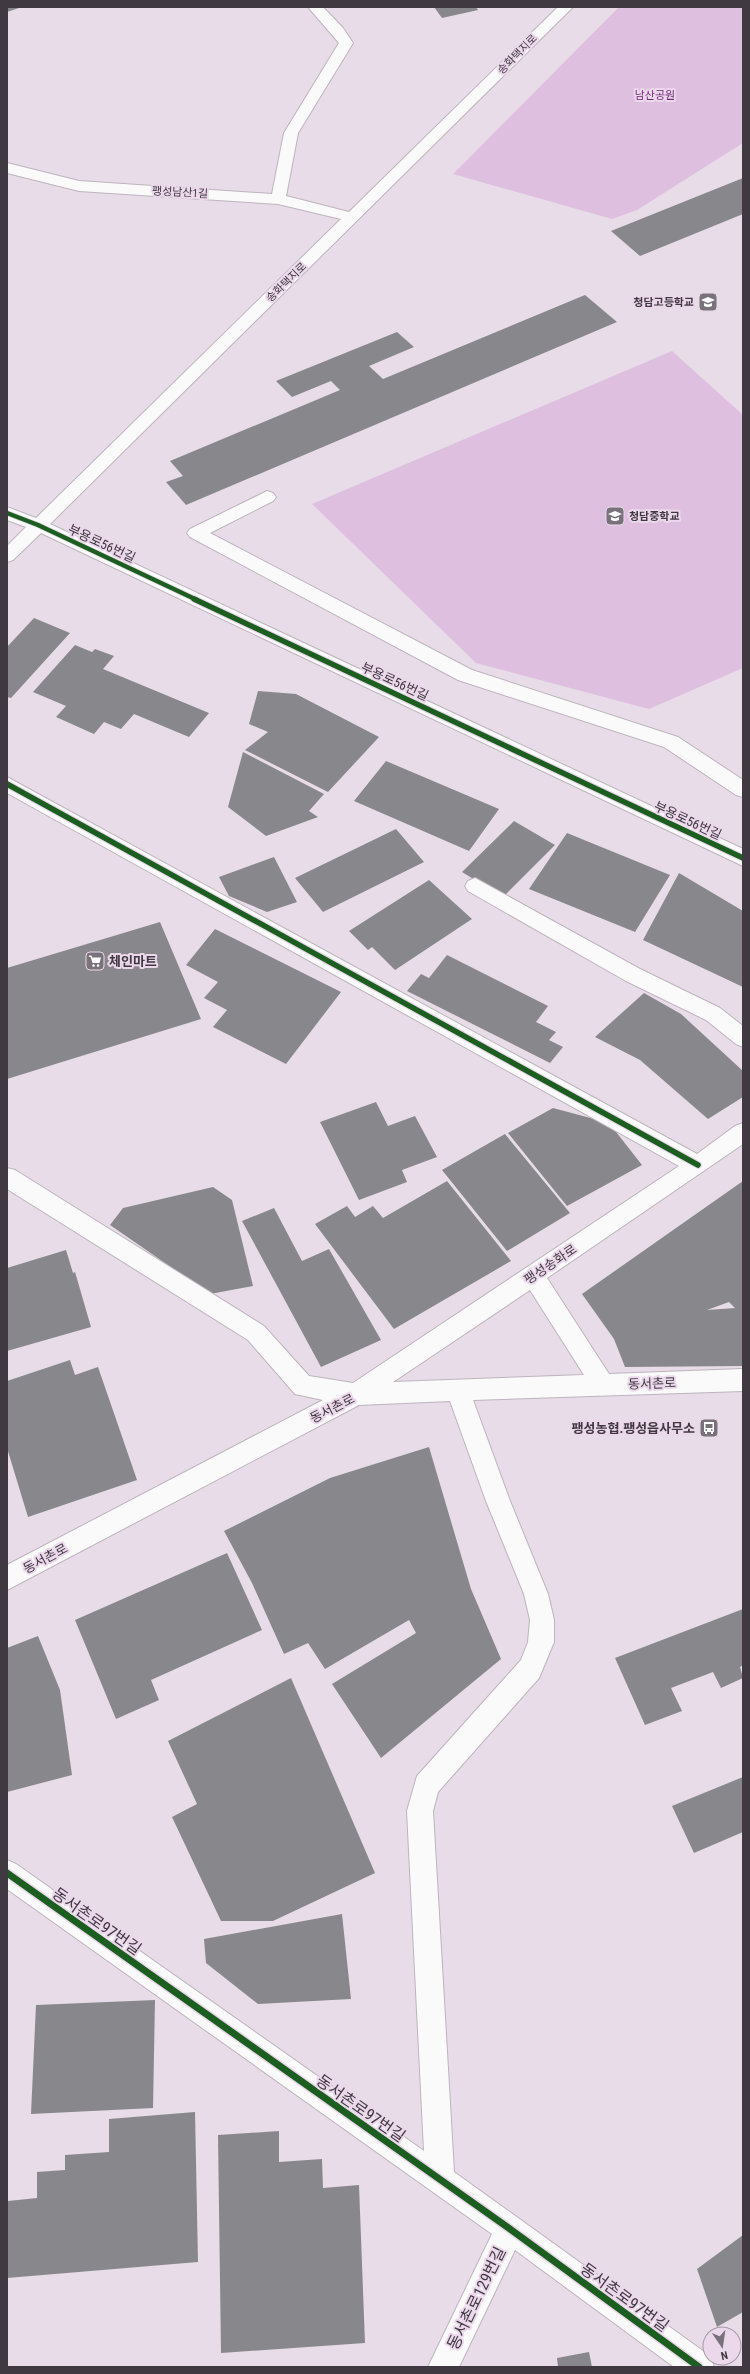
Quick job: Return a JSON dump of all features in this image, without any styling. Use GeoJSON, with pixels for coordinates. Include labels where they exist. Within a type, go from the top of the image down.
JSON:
{"type":"FeatureCollection","features":[{"type":"Feature","properties":{"kind":"street"},"geometry":{"type":"LineString","coordinates":[[278,199],[285,172],[291,133],[346,43],[338,31],[315,7]]}},
{"type":"Feature","properties":{"kind":"street","name":"송화택지로"},"geometry":{"type":"LineString","coordinates":[[7,556],[566,7]]}},
{"type":"Feature","properties":{"kind":"street","name":"팽성남산1길"},"geometry":{"type":"LineString","coordinates":[[7,168],[79,186],[278,199],[352,217]]}},
{"type":"Feature","properties":{"kind":"street"},"geometry":{"type":"LineString","coordinates":[[267,497],[196,533],[465,675],[671,742],[743,790]]}},
{"type":"Feature","properties":{"kind":"street","name":"부용로56번길"},"geometry":{"type":"LineString","coordinates":[[7,513],[38,525],[743,858]]}},
{"type":"Feature","properties":{"kind":"street"},"geometry":{"type":"LineString","coordinates":[[7,784],[698,1165]]}},
{"type":"Feature","properties":{"kind":"street"},"geometry":{"type":"LineString","coordinates":[[725,849],[743,838]]}},
{"type":"Feature","properties":{"kind":"street"},"geometry":{"type":"LineString","coordinates":[[474,886],[633,975],[713,1014],[743,1038]]}},
{"type":"Feature","properties":{"kind":"street","name":"팽성송화로"},"geometry":{"type":"LineString","coordinates":[[356,1394],[698,1165],[743,1132]]}},
{"type":"Feature","properties":{"kind":"street"},"geometry":{"type":"LineString","coordinates":[[7,1178],[256,1332],[303,1386],[356,1394]]}},
{"type":"Feature","properties":{"kind":"street"},"geometry":{"type":"LineString","coordinates":[[533,1276],[602,1385]]}},
{"type":"Feature","properties":{"kind":"street","name":"동서촌로"},"geometry":{"type":"LineString","coordinates":[[7,1578],[356,1394],[743,1380]]}},
{"type":"Feature","properties":{"kind":"street"},"geometry":{"type":"LineString","coordinates":[[440,2180],[420,1811],[426,1785],[530,1669],[542,1642],[542,1620],[536,1594],[498,1501],[458,1390]]}},
{"type":"Feature","properties":{"kind":"street","name":"동서촌로97번길"},"geometry":{"type":"LineString","coordinates":[[9,1880],[510,2229],[699,2367]]}},
{"type":"Feature","properties":{"kind":"street","name":"동서촌로129번길"},"geometry":{"type":"LineString","coordinates":[[443,2367],[510,2229]]}},
{"type":"Feature","properties":{"kind":"green space","name":"남산공원"},"geometry":{"type":"Polygon","coordinates":[[[619,7],[743,7],[743,143],[637,210],[612,219],[453,174],[619,7]]]}},
{"type":"Feature","properties":{"kind":"green space"},"geometry":{"type":"Polygon","coordinates":[[[672,351],[743,415],[743,668],[649,709],[476,663],[312,504],[672,351]]]}},
{"type":"Feature","properties":{"kind":"building"},"geometry":{"type":"Polygon","coordinates":[[[7,7],[22,7],[7,12],[7,7]]]}},
{"type":"Feature","properties":{"kind":"building"},"geometry":{"type":"Polygon","coordinates":[[[434,7],[476,7],[478,10],[442,18],[434,7]]]}},
{"type":"Feature","properties":{"kind":"building"},"geometry":{"type":"Polygon","coordinates":[[[743,178],[743,214],[640,256],[611,231],[743,178]]]}},
{"type":"Feature","properties":{"kind":"building"},"geometry":{"type":"Polygon","coordinates":[[[585,295],[617,322],[186,505],[166,482],[183,476],[170,461],[340,390],[331,381],[292,397],[276,381],[397,332],[414,347],[369,366],[383,379],[585,295]]]}},
{"type":"Feature","properties":{"kind":"building"},"geometry":{"type":"Polygon","coordinates":[[[34,618],[70,633],[11,698],[7,697],[7,647],[34,618]]]}},
{"type":"Feature","properties":{"kind":"building"},"geometry":{"type":"Polygon","coordinates":[[[75,645],[92,652],[95,649],[114,656],[103,669],[209,713],[189,737],[134,714],[121,729],[104,722],[94,734],[56,717],[66,706],[33,692],[75,645]]]}},
{"type":"Feature","properties":{"kind":"building"},"geometry":{"type":"Polygon","coordinates":[[[258,691],[296,694],[379,737],[328,792],[245,750],[268,732],[249,724],[258,691]]]}},
{"type":"Feature","properties":{"kind":"building"},"geometry":{"type":"Polygon","coordinates":[[[243,752],[324,794],[309,811],[318,817],[266,836],[228,807],[243,752]]]}},
{"type":"Feature","properties":{"kind":"building"},"geometry":{"type":"Polygon","coordinates":[[[386,761],[499,809],[469,851],[354,801],[386,761]]]}},
{"type":"Feature","properties":{"kind":"building"},"geometry":{"type":"Polygon","coordinates":[[[514,821],[555,845],[503,897],[462,872],[514,821]]]}},
{"type":"Feature","properties":{"kind":"building"},"geometry":{"type":"Polygon","coordinates":[[[396,829],[424,862],[323,912],[295,878],[396,829]]]}},
{"type":"Feature","properties":{"kind":"building"},"geometry":{"type":"Polygon","coordinates":[[[567,833],[670,875],[635,932],[529,889],[567,833]]]}},
{"type":"Feature","properties":{"kind":"building"},"geometry":{"type":"Polygon","coordinates":[[[274,857],[297,902],[267,912],[229,896],[219,877],[274,857]]]}},
{"type":"Feature","properties":{"kind":"building"},"geometry":{"type":"Polygon","coordinates":[[[679,873],[743,911],[743,987],[643,940],[679,873]]]}},
{"type":"Feature","properties":{"kind":"building"},"geometry":{"type":"Polygon","coordinates":[[[429,880],[472,919],[395,970],[372,947],[368,950],[349,931],[429,880]]]}},
{"type":"Feature","properties":{"kind":"building"},"geometry":{"type":"Polygon","coordinates":[[[160,922],[201,1019],[7,1079],[7,968],[160,922]]]}},
{"type":"Feature","properties":{"kind":"building"},"geometry":{"type":"Polygon","coordinates":[[[215,929],[341,992],[286,1064],[213,1027],[227,1010],[204,998],[218,982],[186,965],[215,929]]]}},
{"type":"Feature","properties":{"kind":"building"},"geometry":{"type":"Polygon","coordinates":[[[447,955],[548,1006],[536,1022],[556,1032],[549,1040],[563,1047],[550,1063],[407,991],[421,974],[429,978],[447,955]]]}},
{"type":"Feature","properties":{"kind":"building"},"geometry":{"type":"Polygon","coordinates":[[[644,993],[681,1014],[743,1071],[743,1097],[708,1119],[640,1060],[595,1037],[644,993]]]}},
{"type":"Feature","properties":{"kind":"building"},"geometry":{"type":"Polygon","coordinates":[[[376,1102],[388,1126],[415,1116],[437,1157],[402,1170],[407,1182],[359,1200],[320,1122],[376,1102]]]}},
{"type":"Feature","properties":{"kind":"building"},"geometry":{"type":"Polygon","coordinates":[[[553,1108],[609,1123],[642,1165],[567,1206],[508,1133],[553,1108]]]}},
{"type":"Feature","properties":{"kind":"building"},"geometry":{"type":"Polygon","coordinates":[[[505,1134],[570,1213],[507,1251],[442,1170],[505,1134]]]}},
{"type":"Feature","properties":{"kind":"building"},"geometry":{"type":"Polygon","coordinates":[[[447,1181],[511,1261],[394,1329],[315,1224],[347,1206],[355,1217],[373,1206],[383,1218],[447,1181]]]}},
{"type":"Feature","properties":{"kind":"building"},"geometry":{"type":"Polygon","coordinates":[[[743,1181],[743,1366],[625,1367],[614,1339],[582,1294],[743,1181]],[[729,1302],[707,1310],[735,1308],[729,1302]]]}},
{"type":"Feature","properties":{"kind":"building"},"geometry":{"type":"Polygon","coordinates":[[[213,1187],[232,1200],[253,1286],[210,1294],[110,1225],[123,1208],[213,1187]]]}},
{"type":"Feature","properties":{"kind":"building"},"geometry":{"type":"Polygon","coordinates":[[[274,1208],[302,1261],[329,1249],[381,1340],[321,1367],[242,1221],[274,1208]]]}},
{"type":"Feature","properties":{"kind":"building"},"geometry":{"type":"Polygon","coordinates":[[[66,1250],[73,1273],[75,1272],[91,1327],[7,1351],[7,1268],[66,1250]]]}},
{"type":"Feature","properties":{"kind":"building"},"geometry":{"type":"Polygon","coordinates":[[[70,1360],[75,1375],[98,1367],[137,1480],[28,1517],[7,1448],[7,1381],[70,1360]]]}},
{"type":"Feature","properties":{"kind":"building"},"geometry":{"type":"Polygon","coordinates":[[[429,1447],[471,1589],[501,1659],[381,1758],[332,1684],[416,1633],[409,1620],[325,1669],[308,1643],[284,1654],[252,1583],[224,1531],[330,1478],[429,1447]]]}},
{"type":"Feature","properties":{"kind":"building"},"geometry":{"type":"Polygon","coordinates":[[[227,1553],[262,1630],[151,1680],[159,1700],[116,1719],[75,1620],[227,1553]]]}},
{"type":"Feature","properties":{"kind":"building"},"geometry":{"type":"Polygon","coordinates":[[[743,1609],[743,1665],[740,1667],[743,1678],[721,1688],[713,1672],[671,1688],[682,1711],[645,1725],[615,1658],[743,1609]]]}},
{"type":"Feature","properties":{"kind":"building"},"geometry":{"type":"Polygon","coordinates":[[[38,1636],[60,1690],[72,1775],[7,1792],[7,1648],[38,1636]]]}},
{"type":"Feature","properties":{"kind":"building"},"geometry":{"type":"Polygon","coordinates":[[[291,1678],[375,1873],[273,1921],[221,1921],[172,1817],[197,1804],[168,1741],[291,1678]]]}},
{"type":"Feature","properties":{"kind":"building"},"geometry":{"type":"Polygon","coordinates":[[[743,1777],[743,1832],[694,1853],[672,1806],[743,1777]]]}},
{"type":"Feature","properties":{"kind":"building"},"geometry":{"type":"Polygon","coordinates":[[[342,1914],[351,1999],[258,2004],[206,1963],[204,1939],[342,1914]]]}},
{"type":"Feature","properties":{"kind":"building"},"geometry":{"type":"Polygon","coordinates":[[[155,2000],[153,2108],[31,2114],[36,2005],[155,2000]]]}},
{"type":"Feature","properties":{"kind":"building"},"geometry":{"type":"Polygon","coordinates":[[[195,2112],[198,2262],[7,2278],[8,2201],[37,2198],[37,2172],[65,2170],[65,2155],[109,2152],[109,2119],[195,2112]]]}},
{"type":"Feature","properties":{"kind":"building"},"geometry":{"type":"Polygon","coordinates":[[[279,2131],[279,2162],[322,2159],[323,2188],[359,2185],[365,2343],[221,2353],[218,2135],[279,2131]]]}},
{"type":"Feature","properties":{"kind":"building"},"geometry":{"type":"Polygon","coordinates":[[[743,2235],[743,2312],[717,2326],[697,2269],[743,2235]]]}},
{"type":"Feature","properties":{"kind":"building"},"geometry":{"type":"Polygon","coordinates":[[[589,2352],[592,2367],[558,2367],[557,2358],[589,2352]]]}},
{"type":"Feature","properties":{"kind":"cycle path"},"geometry":{"type":"LineString","coordinates":[[7,513],[38,525],[743,858]]}},
{"type":"Feature","properties":{"kind":"cycle path"},"geometry":{"type":"LineString","coordinates":[[7,784],[698,1165]]}},
{"type":"Feature","properties":{"kind":"cycle path"},"geometry":{"type":"LineString","coordinates":[[7,1873],[510,2229],[699,2367]]}},
{"type":"Feature","properties":{"kind":"place","name":"청담고등학교"},"geometry":{"type":"Point","coordinates":[708,302]}},
{"type":"Feature","properties":{"kind":"place","name":"청담중학교"},"geometry":{"type":"Point","coordinates":[615,516]}},
{"type":"Feature","properties":{"kind":"place","name":"체인마트"},"geometry":{"type":"Point","coordinates":[95,961]}},
{"type":"Feature","properties":{"kind":"place","name":"팽성농협.팽성읍사무소"},"geometry":{"type":"Point","coordinates":[709,1428]}}]}
